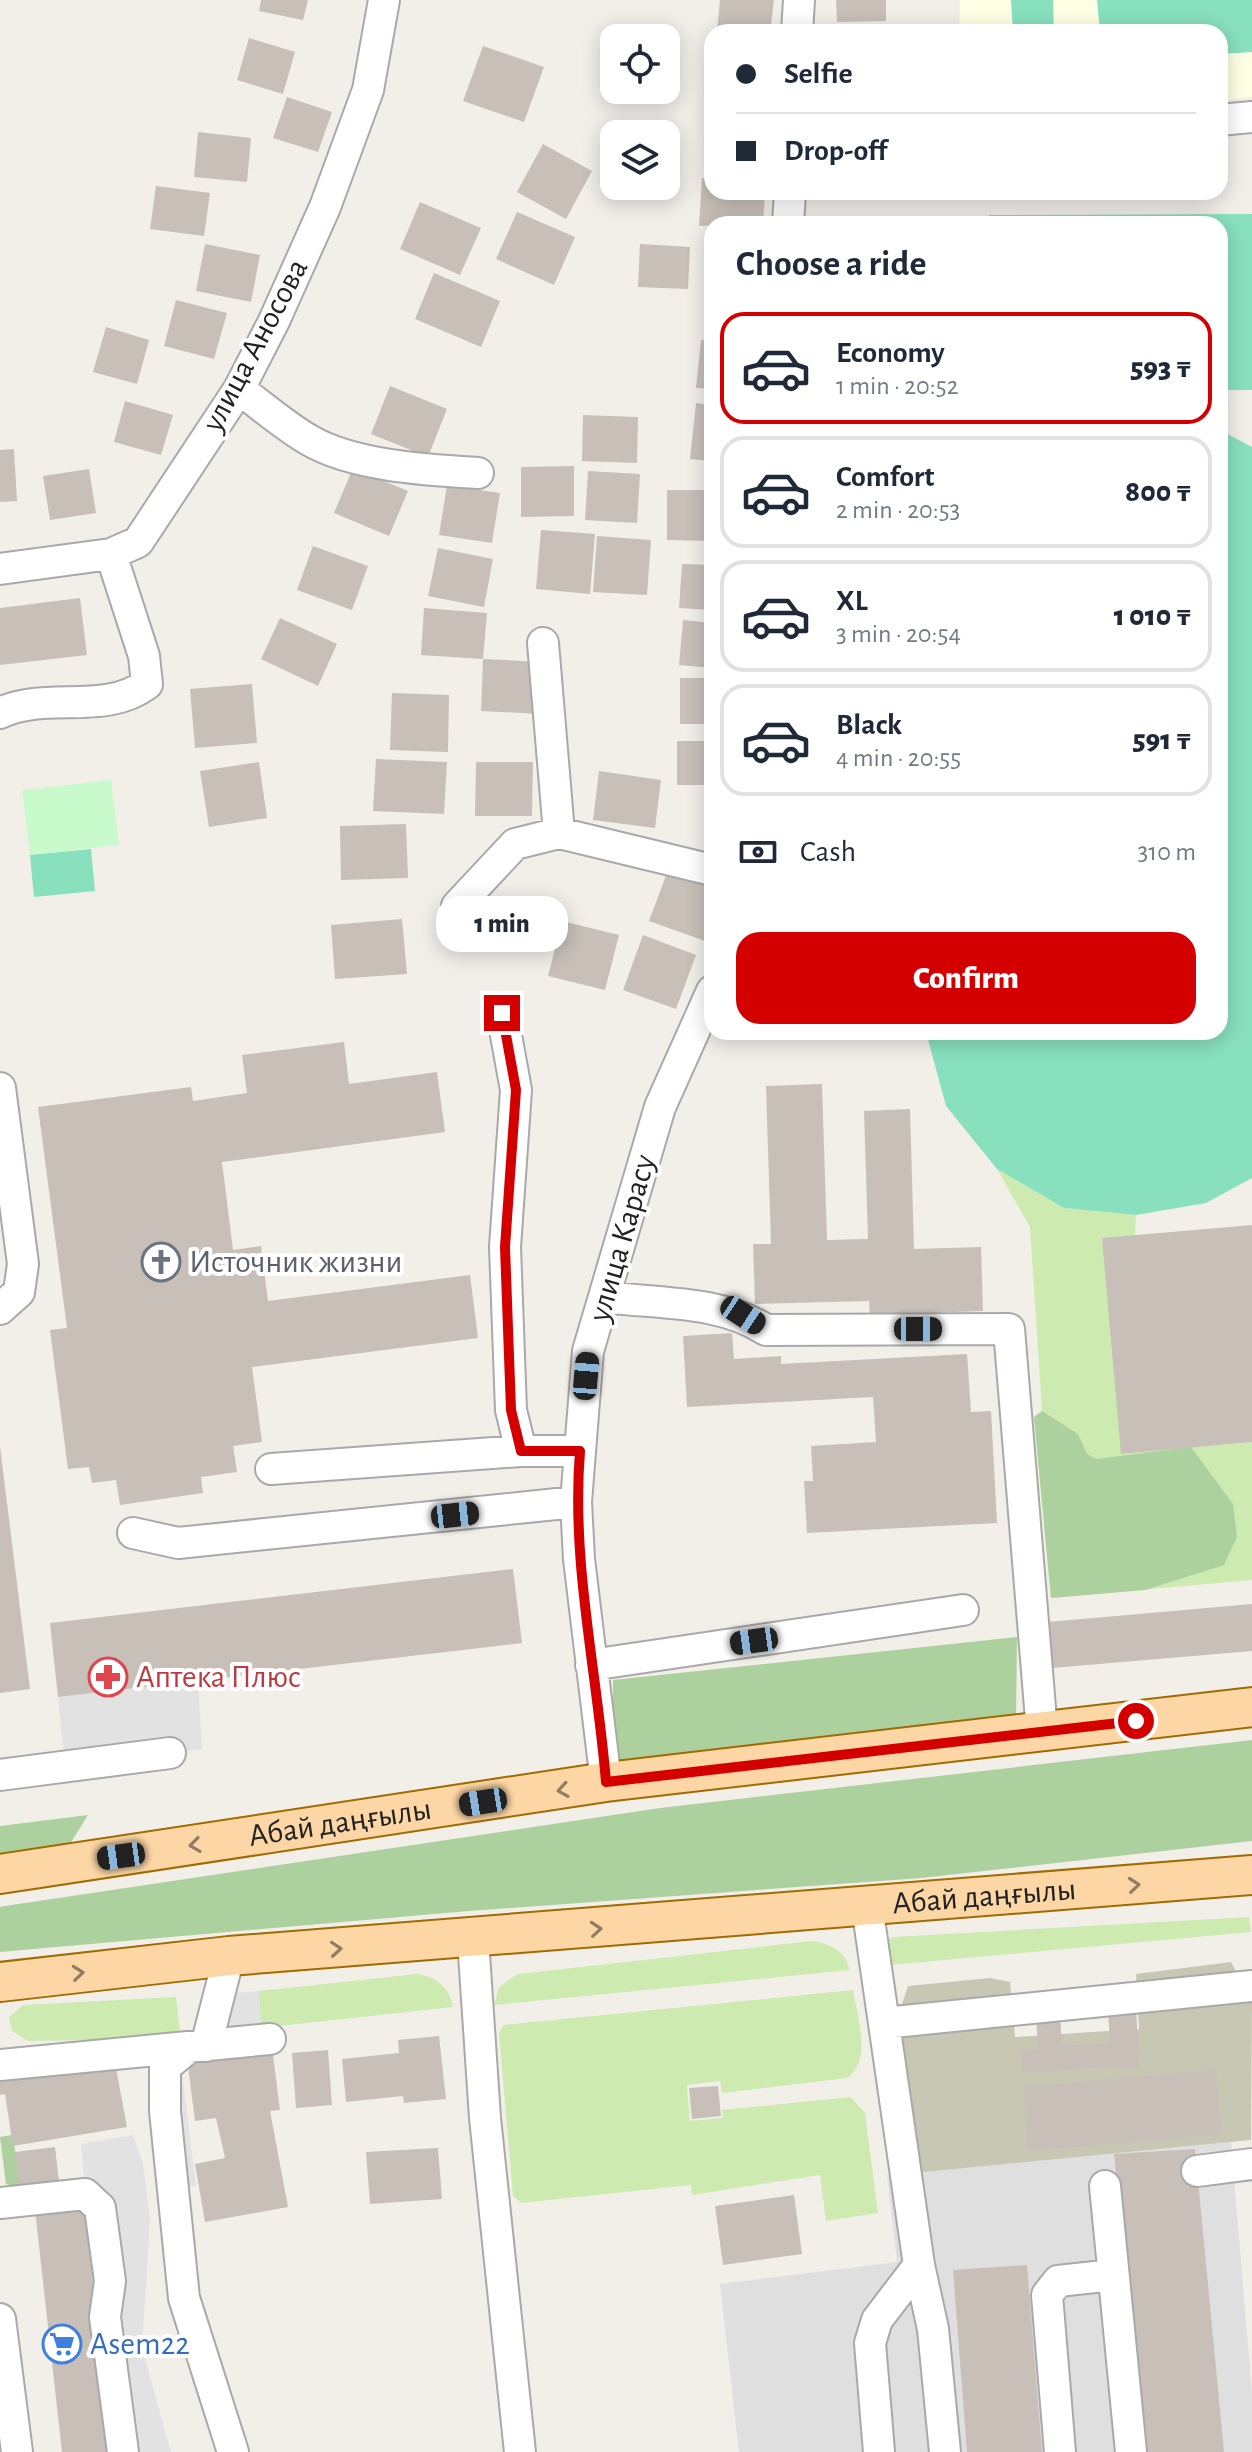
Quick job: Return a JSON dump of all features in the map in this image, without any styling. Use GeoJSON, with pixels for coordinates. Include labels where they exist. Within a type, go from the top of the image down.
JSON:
{"type":"FeatureCollection","features":[{"type":"Feature","properties":{"kind":"main road","name":"Абай даңғылы"},"geometry":{"type":"LineString","coordinates":[[0,1874],[606,1782],[1252,1707]]}},
{"type":"Feature","properties":{"kind":"main road","name":"Абай даңғылы"},"geometry":{"type":"LineString","coordinates":[[0,1982],[229,1956],[1252,1875]]}},
{"type":"Feature","properties":{"kind":"street","name":"улица Аносова"},"geometry":{"type":"LineString","coordinates":[[0,569],[111,554],[138,542],[239,389],[325,207],[363,104],[384,0]]}},
{"type":"Feature","properties":{"kind":"street"},"geometry":{"type":"LineString","coordinates":[[798,24],[799,0]]}},
{"type":"Feature","properties":{"kind":"street"},"geometry":{"type":"LineString","coordinates":[[1228,119],[1252,117]]}},
{"type":"Feature","properties":{"kind":"street"},"geometry":{"type":"LineString","coordinates":[[239,389],[310,441],[345,455],[436,470],[478,473]]}},
{"type":"Feature","properties":{"kind":"street"},"geometry":{"type":"LineString","coordinates":[[0,713],[17,705],[111,699],[134,694],[147,684],[144,656],[111,554]]}},
{"type":"Feature","properties":{"kind":"street"},"geometry":{"type":"LineString","coordinates":[[543,643],[559,833]]}},
{"type":"Feature","properties":{"kind":"street"},"geometry":{"type":"LineString","coordinates":[[457,906],[515,844],[559,833],[704,868]]}},
{"type":"Feature","properties":{"kind":"street","name":"улица Карасу"},"geometry":{"type":"LineString","coordinates":[[606,1782],[591,1665],[576,1502],[588,1351],[660,1107],[704,1009]]}},
{"type":"Feature","properties":{"kind":"street"},"geometry":{"type":"LineString","coordinates":[[502,1013],[516,1090],[505,1247],[511,1410],[521,1451]]}},
{"type":"Feature","properties":{"kind":"street"},"geometry":{"type":"LineString","coordinates":[[0,1088],[23,1264],[19,1292],[0,1309]]}},
{"type":"Feature","properties":{"kind":"street"},"geometry":{"type":"LineString","coordinates":[[605,1297],[743,1315],[766,1330],[1009,1329],[1042,1732]]}},
{"type":"Feature","properties":{"kind":"street"},"geometry":{"type":"LineString","coordinates":[[271,1469],[521,1451],[580,1451]]}},
{"type":"Feature","properties":{"kind":"street"},"geometry":{"type":"LineString","coordinates":[[133,1533],[178,1543],[576,1502]]}},
{"type":"Feature","properties":{"kind":"street"},"geometry":{"type":"LineString","coordinates":[[591,1665],[963,1610]]}},
{"type":"Feature","properties":{"kind":"street"},"geometry":{"type":"LineString","coordinates":[[0,1775],[170,1753]]}},
{"type":"Feature","properties":{"kind":"street"},"geometry":{"type":"LineString","coordinates":[[867,1906],[919,2265],[933,2329],[945,2452]]}},
{"type":"Feature","properties":{"kind":"street"},"geometry":{"type":"LineString","coordinates":[[473,1939],[486,2134],[520,2452]]}},
{"type":"Feature","properties":{"kind":"street"},"geometry":{"type":"LineString","coordinates":[[229,1956],[197,2047],[165,2067],[165,2111],[178,2211],[184,2298],[233,2452]]}},
{"type":"Feature","properties":{"kind":"street"},"geometry":{"type":"LineString","coordinates":[[884,2023],[1252,1986]]}},
{"type":"Feature","properties":{"kind":"street"},"geometry":{"type":"LineString","coordinates":[[0,2065],[270,2039]]}},
{"type":"Feature","properties":{"kind":"street"},"geometry":{"type":"LineString","coordinates":[[1197,2171],[1252,2164]]}},
{"type":"Feature","properties":{"kind":"street"},"geometry":{"type":"LineString","coordinates":[[1105,2186],[1131,2452]]}},
{"type":"Feature","properties":{"kind":"street"},"geometry":{"type":"LineString","coordinates":[[0,2203],[85,2194],[100,2208],[110,2281],[105,2317],[123,2452]]}},
{"type":"Feature","properties":{"kind":"street"},"geometry":{"type":"LineString","coordinates":[[879,2452],[870,2343],[877,2320],[919,2265]]}},
{"type":"Feature","properties":{"kind":"street"},"geometry":{"type":"LineString","coordinates":[[1060,2452],[1047,2295],[1058,2281],[1113,2275]]}},
{"type":"Feature","properties":{"kind":"street"},"geometry":{"type":"LineString","coordinates":[[1,2327],[17,2452]]}},
{"type":"Feature","properties":{"kind":"shaded area"},"geometry":{"type":"Polygon","coordinates":[[[960,0],[1252,0],[1252,97],[1228,100],[1228,24],[959,24],[960,0]]]}},
{"type":"Feature","properties":{"kind":"shaded area"},"geometry":{"type":"Polygon","coordinates":[[[198,1681],[202,1749],[65,1767],[58,1697],[198,1681]]]}},
{"type":"Feature","properties":{"kind":"shaded area"},"geometry":{"type":"Polygon","coordinates":[[[1231,1962],[1252,2001],[1251,2140],[903,2174],[896,2022],[908,1986],[990,1978],[1010,1982],[1015,2037],[1139,2029],[1136,1974],[1231,1962]]]}},
{"type":"Feature","properties":{"kind":"shaded area"},"geometry":{"type":"Polygon","coordinates":[[[259,1991],[261,2028],[204,2032],[202,1995],[259,1991]]]}},
{"type":"Feature","properties":{"kind":"shaded area"},"geometry":{"type":"Polygon","coordinates":[[[181,2064],[196,2186],[182,2188],[167,2066],[181,2064]]]}},
{"type":"Feature","properties":{"kind":"shaded area"},"geometry":{"type":"Polygon","coordinates":[[[133,2135],[143,2163],[150,2222],[142,2348],[171,2452],[110,2452],[81,2144],[133,2135]]]}},
{"type":"Feature","properties":{"kind":"shaded area"},"geometry":{"type":"Polygon","coordinates":[[[1231,2142],[1252,2393],[1252,2452],[739,2452],[720,2284],[897,2262],[887,2175],[1231,2142]]]}},
{"type":"Feature","properties":{"kind":"green space"},"geometry":{"type":"Polygon","coordinates":[[[1011,0],[1053,0],[1054,24],[1012,24],[1011,0]]]}},
{"type":"Feature","properties":{"kind":"green space"},"geometry":{"type":"Polygon","coordinates":[[[1097,0],[1252,0],[1252,52],[1228,54],[1228,24],[1099,24],[1097,0]]]}},
{"type":"Feature","properties":{"kind":"green space"},"geometry":{"type":"Polygon","coordinates":[[[1252,214],[1252,390],[1228,390],[1228,216],[989,215],[1252,214]]]}},
{"type":"Feature","properties":{"kind":"green space"},"geometry":{"type":"Polygon","coordinates":[[[1228,434],[1252,447],[1252,1178],[1206,1203],[1136,1215],[1064,1208],[997,1169],[946,1106],[928,1040],[1228,1040],[1228,434]]]}},
{"type":"Feature","properties":{"kind":"green space"},"geometry":{"type":"Polygon","coordinates":[[[111,780],[119,845],[30,855],[22,790],[111,780]]]}},
{"type":"Feature","properties":{"kind":"green space"},"geometry":{"type":"Polygon","coordinates":[[[91,849],[95,891],[34,897],[30,855],[91,849]]]}},
{"type":"Feature","properties":{"kind":"green space"},"geometry":{"type":"Polygon","coordinates":[[[997,1169],[1064,1208],[1136,1215],[1122,1454],[1252,1442],[1252,1580],[1051,1598],[1034,1417],[1042,1411],[1030,1227],[997,1169]]]}},
{"type":"Feature","properties":{"kind":"green space"},"geometry":{"type":"Polygon","coordinates":[[[1042,1411],[1078,1434],[1087,1454],[1096,1459],[1191,1447],[1233,1504],[1237,1537],[1224,1565],[1145,1590],[1051,1598],[1034,1417],[1042,1411]]]}},
{"type":"Feature","properties":{"kind":"green space"},"geometry":{"type":"Polygon","coordinates":[[[1017,1637],[1016,1723],[623,1773],[613,1752],[613,1680],[1017,1637]]]}},
{"type":"Feature","properties":{"kind":"green space"},"geometry":{"type":"Polygon","coordinates":[[[1252,1740],[1252,1841],[921,1878],[469,1911],[0,1952],[0,1907],[5,1906],[660,1808],[1252,1740]]]}},
{"type":"Feature","properties":{"kind":"green space"},"geometry":{"type":"Polygon","coordinates":[[[88,1815],[70,1844],[0,1854],[0,1826],[88,1815]]]}},
{"type":"Feature","properties":{"kind":"green space"},"geometry":{"type":"Polygon","coordinates":[[[1249,1917],[1251,1932],[868,1967],[883,1940],[893,1937],[1249,1917]]]}},
{"type":"Feature","properties":{"kind":"green space"},"geometry":{"type":"Polygon","coordinates":[[[812,1941],[836,1949],[850,1970],[494,2005],[499,1987],[518,1974],[812,1941]]]}},
{"type":"Feature","properties":{"kind":"green space"},"geometry":{"type":"Polygon","coordinates":[[[417,1974],[441,1984],[453,2007],[261,2028],[259,1991],[417,1974]]]}},
{"type":"Feature","properties":{"kind":"green space"},"geometry":{"type":"Polygon","coordinates":[[[853,1990],[861,2049],[855,2070],[847,2078],[722,2093],[720,2081],[687,2085],[690,2121],[723,2118],[722,2110],[851,2097],[865,2113],[878,2213],[826,2221],[820,2175],[692,2195],[691,2185],[521,2203],[513,2196],[499,2033],[504,2025],[853,1990]]]}},
{"type":"Feature","properties":{"kind":"green space"},"geometry":{"type":"Polygon","coordinates":[[[176,1997],[181,2039],[28,2041],[12,2031],[9,2017],[23,2005],[176,1997]]]}},
{"type":"Feature","properties":{"kind":"green space"},"geometry":{"type":"Polygon","coordinates":[[[12,2135],[23,2189],[6,2184],[0,2137],[12,2135]]]}},
{"type":"Feature","properties":{"kind":"building"},"geometry":{"type":"Polygon","coordinates":[[[261,0],[308,0],[303,20],[259,11],[261,0]]]}},
{"type":"Feature","properties":{"kind":"building"},"geometry":{"type":"Polygon","coordinates":[[[720,0],[774,0],[771,24],[718,24],[720,0]]]}},
{"type":"Feature","properties":{"kind":"building"},"geometry":{"type":"Polygon","coordinates":[[[836,0],[886,0],[886,21],[837,22],[836,0]]]}},
{"type":"Feature","properties":{"kind":"building"},"geometry":{"type":"Polygon","coordinates":[[[249,38],[295,52],[283,94],[237,80],[249,38]]]}},
{"type":"Feature","properties":{"kind":"building"},"geometry":{"type":"Polygon","coordinates":[[[483,46],[544,67],[524,122],[463,101],[483,46]]]}},
{"type":"Feature","properties":{"kind":"building"},"geometry":{"type":"Polygon","coordinates":[[[287,97],[332,112],[318,152],[273,138],[287,97]]]}},
{"type":"Feature","properties":{"kind":"building"},"geometry":{"type":"Polygon","coordinates":[[[198,132],[251,138],[247,182],[194,177],[198,132]]]}},
{"type":"Feature","properties":{"kind":"building"},"geometry":{"type":"Polygon","coordinates":[[[543,144],[592,171],[566,219],[517,192],[543,144]]]}},
{"type":"Feature","properties":{"kind":"building"},"geometry":{"type":"Polygon","coordinates":[[[702,178],[704,200],[764,200],[764,216],[704,216],[704,226],[699,226],[702,178]]]}},
{"type":"Feature","properties":{"kind":"building"},"geometry":{"type":"Polygon","coordinates":[[[156,186],[210,193],[204,236],[150,229],[156,186]]]}},
{"type":"Feature","properties":{"kind":"building"},"geometry":{"type":"Polygon","coordinates":[[[420,202],[481,228],[460,275],[400,249],[420,202]]]}},
{"type":"Feature","properties":{"kind":"building"},"geometry":{"type":"Polygon","coordinates":[[[517,212],[575,237],[554,285],[496,259],[517,212]]]}},
{"type":"Feature","properties":{"kind":"building"},"geometry":{"type":"Polygon","coordinates":[[[205,244],[260,255],[251,302],[196,291],[205,244]]]}},
{"type":"Feature","properties":{"kind":"building"},"geometry":{"type":"Polygon","coordinates":[[[640,244],[690,247],[688,289],[638,287],[640,244]]]}},
{"type":"Feature","properties":{"kind":"building"},"geometry":{"type":"Polygon","coordinates":[[[434,273],[500,301],[481,347],[415,319],[434,273]]]}},
{"type":"Feature","properties":{"kind":"building"},"geometry":{"type":"Polygon","coordinates":[[[176,300],[227,313],[214,359],[164,346],[176,300]]]}},
{"type":"Feature","properties":{"kind":"building"},"geometry":{"type":"Polygon","coordinates":[[[106,327],[149,340],[137,384],[93,372],[106,327]]]}},
{"type":"Feature","properties":{"kind":"building"},"geometry":{"type":"Polygon","coordinates":[[[701,340],[704,340],[704,388],[696,388],[701,340]]]}},
{"type":"Feature","properties":{"kind":"building"},"geometry":{"type":"Polygon","coordinates":[[[390,386],[447,409],[428,457],[371,434],[390,386]]]}},
{"type":"Feature","properties":{"kind":"building"},"geometry":{"type":"Polygon","coordinates":[[[125,401],[173,415],[161,455],[114,442],[125,401]]]}},
{"type":"Feature","properties":{"kind":"building"},"geometry":{"type":"Polygon","coordinates":[[[696,403],[704,404],[704,460],[690,459],[696,403]]]}},
{"type":"Feature","properties":{"kind":"building"},"geometry":{"type":"Polygon","coordinates":[[[583,415],[638,417],[637,463],[582,461],[583,415]]]}},
{"type":"Feature","properties":{"kind":"building"},"geometry":{"type":"Polygon","coordinates":[[[14,449],[17,501],[0,502],[0,450],[14,449]]]}},
{"type":"Feature","properties":{"kind":"building"},"geometry":{"type":"Polygon","coordinates":[[[574,466],[574,516],[521,517],[521,467],[574,466]]]}},
{"type":"Feature","properties":{"kind":"building"},"geometry":{"type":"Polygon","coordinates":[[[353,468],[408,491],[389,536],[334,513],[353,468]]]}},
{"type":"Feature","properties":{"kind":"building"},"geometry":{"type":"Polygon","coordinates":[[[89,469],[96,513],[50,520],[43,476],[89,469]]]}},
{"type":"Feature","properties":{"kind":"building"},"geometry":{"type":"Polygon","coordinates":[[[588,471],[640,474],[637,523],[585,520],[588,471]]]}},
{"type":"Feature","properties":{"kind":"building"},"geometry":{"type":"Polygon","coordinates":[[[447,485],[500,493],[492,543],[439,535],[447,485]]]}},
{"type":"Feature","properties":{"kind":"building"},"geometry":{"type":"Polygon","coordinates":[[[667,490],[704,490],[704,541],[667,540],[667,490]]]}},
{"type":"Feature","properties":{"kind":"building"},"geometry":{"type":"Polygon","coordinates":[[[541,530],[595,534],[590,594],[536,589],[541,530]]]}},
{"type":"Feature","properties":{"kind":"building"},"geometry":{"type":"Polygon","coordinates":[[[597,536],[651,540],[647,595],[593,592],[597,536]]]}},
{"type":"Feature","properties":{"kind":"building"},"geometry":{"type":"Polygon","coordinates":[[[313,546],[368,566],[352,610],[297,590],[313,546]]]}},
{"type":"Feature","properties":{"kind":"building"},"geometry":{"type":"Polygon","coordinates":[[[438,548],[493,559],[484,607],[428,596],[438,548]]]}},
{"type":"Feature","properties":{"kind":"building"},"geometry":{"type":"Polygon","coordinates":[[[682,564],[704,565],[704,610],[679,608],[682,564]]]}},
{"type":"Feature","properties":{"kind":"building"},"geometry":{"type":"Polygon","coordinates":[[[80,598],[87,655],[0,665],[0,608],[80,598]]]}},
{"type":"Feature","properties":{"kind":"building"},"geometry":{"type":"Polygon","coordinates":[[[424,608],[487,613],[483,659],[421,655],[424,608]]]}},
{"type":"Feature","properties":{"kind":"building"},"geometry":{"type":"Polygon","coordinates":[[[280,618],[337,644],[318,686],[261,659],[280,618]]]}},
{"type":"Feature","properties":{"kind":"building"},"geometry":{"type":"Polygon","coordinates":[[[683,620],[704,622],[704,667],[679,665],[683,620]]]}},
{"type":"Feature","properties":{"kind":"building"},"geometry":{"type":"Polygon","coordinates":[[[483,659],[543,662],[541,714],[481,711],[483,659]]]}},
{"type":"Feature","properties":{"kind":"building"},"geometry":{"type":"Polygon","coordinates":[[[680,678],[704,678],[704,724],[680,724],[680,678]]]}},
{"type":"Feature","properties":{"kind":"building"},"geometry":{"type":"Polygon","coordinates":[[[252,684],[257,743],[195,748],[190,689],[252,684]]]}},
{"type":"Feature","properties":{"kind":"building"},"geometry":{"type":"Polygon","coordinates":[[[392,693],[449,695],[448,752],[390,750],[392,693]]]}},
{"type":"Feature","properties":{"kind":"building"},"geometry":{"type":"Polygon","coordinates":[[[677,741],[704,741],[704,785],[677,785],[677,741]]]}},
{"type":"Feature","properties":{"kind":"building"},"geometry":{"type":"Polygon","coordinates":[[[376,759],[447,762],[444,814],[373,811],[376,759]]]}},
{"type":"Feature","properties":{"kind":"building"},"geometry":{"type":"Polygon","coordinates":[[[259,762],[267,818],[209,827],[200,771],[259,762]]]}},
{"type":"Feature","properties":{"kind":"building"},"geometry":{"type":"Polygon","coordinates":[[[476,762],[533,762],[532,816],[475,816],[476,762]]]}},
{"type":"Feature","properties":{"kind":"building"},"geometry":{"type":"Polygon","coordinates":[[[599,771],[661,780],[655,828],[593,820],[599,771]]]}},
{"type":"Feature","properties":{"kind":"building"},"geometry":{"type":"Polygon","coordinates":[[[406,824],[408,878],[341,880],[340,826],[406,824]]]}},
{"type":"Feature","properties":{"kind":"building"},"geometry":{"type":"Polygon","coordinates":[[[668,870],[704,883],[704,941],[649,921],[668,870]]]}},
{"type":"Feature","properties":{"kind":"building"},"geometry":{"type":"Polygon","coordinates":[[[402,919],[407,974],[335,979],[331,925],[402,919]]]}},
{"type":"Feature","properties":{"kind":"building"},"geometry":{"type":"Polygon","coordinates":[[[562,921],[619,935],[605,990],[548,976],[562,921]]]}},
{"type":"Feature","properties":{"kind":"building"},"geometry":{"type":"Polygon","coordinates":[[[643,935],[696,955],[676,1009],[623,990],[643,935]]]}},
{"type":"Feature","properties":{"kind":"building","name":"Источник жизни"},"geometry":{"type":"Polygon","coordinates":[[[344,1042],[349,1084],[437,1072],[445,1132],[222,1162],[233,1250],[261,1246],[268,1301],[470,1275],[478,1338],[252,1367],[262,1442],[233,1446],[237,1472],[201,1477],[203,1493],[120,1505],[116,1480],[92,1483],[89,1467],[68,1469],[50,1330],[67,1328],[38,1107],[191,1087],[193,1101],[247,1093],[242,1055],[344,1042]]]}},
{"type":"Feature","properties":{"kind":"building"},"geometry":{"type":"Polygon","coordinates":[[[822,1084],[827,1240],[868,1239],[864,1111],[910,1109],[914,1249],[981,1247],[983,1311],[870,1315],[869,1301],[755,1304],[753,1244],[771,1244],[766,1086],[822,1084]]]}},
{"type":"Feature","properties":{"kind":"building"},"geometry":{"type":"Polygon","coordinates":[[[1252,1225],[1252,1442],[1121,1454],[1102,1238],[1252,1225]]]}},
{"type":"Feature","properties":{"kind":"building"},"geometry":{"type":"Polygon","coordinates":[[[732,1333],[734,1359],[781,1356],[781,1364],[967,1354],[971,1412],[991,1411],[997,1523],[807,1533],[804,1481],[813,1481],[811,1446],[876,1442],[873,1397],[687,1407],[683,1336],[732,1333]]]}},
{"type":"Feature","properties":{"kind":"building"},"geometry":{"type":"Polygon","coordinates":[[[0,1446],[30,1689],[0,1693],[0,1446]]]}},
{"type":"Feature","properties":{"kind":"building"},"geometry":{"type":"Polygon","coordinates":[[[513,1569],[522,1643],[58,1697],[50,1623],[513,1569]]]}},
{"type":"Feature","properties":{"kind":"building"},"geometry":{"type":"Polygon","coordinates":[[[1252,1604],[1252,1651],[1052,1668],[1048,1622],[1252,1604]]]}},
{"type":"Feature","properties":{"kind":"building"},"geometry":{"type":"Polygon","coordinates":[[[1136,2008],[1139,2066],[1023,2072],[1022,2050],[1038,2049],[1036,2015],[1060,2014],[1062,2046],[1110,2043],[1108,2010],[1136,2008]]]}},
{"type":"Feature","properties":{"kind":"building"},"geometry":{"type":"Polygon","coordinates":[[[439,2036],[446,2099],[404,2103],[403,2096],[346,2102],[342,2059],[399,2053],[398,2040],[439,2036]]]}},
{"type":"Feature","properties":{"kind":"building"},"geometry":{"type":"Polygon","coordinates":[[[272,2047],[280,2110],[270,2111],[288,2207],[205,2222],[195,2164],[225,2158],[216,2118],[195,2121],[187,2058],[272,2047]]]}},
{"type":"Feature","properties":{"kind":"building"},"geometry":{"type":"Polygon","coordinates":[[[328,2050],[332,2105],[296,2108],[292,2053],[328,2050]]]}},
{"type":"Feature","properties":{"kind":"building"},"geometry":{"type":"Polygon","coordinates":[[[115,2063],[127,2127],[13,2146],[5,2094],[0,2095],[0,2071],[27,2067],[29,2078],[115,2063]]]}},
{"type":"Feature","properties":{"kind":"building"},"geometry":{"type":"Polygon","coordinates":[[[1216,2070],[1221,2134],[1028,2151],[1023,2087],[1216,2070]]]}},
{"type":"Feature","properties":{"kind":"building"},"geometry":{"type":"Polygon","coordinates":[[[718,2086],[721,2116],[692,2119],[689,2088],[718,2086]]]}},
{"type":"Feature","properties":{"kind":"building"},"geometry":{"type":"Polygon","coordinates":[[[55,2147],[59,2182],[19,2186],[15,2152],[55,2147]]]}},
{"type":"Feature","properties":{"kind":"building"},"geometry":{"type":"Polygon","coordinates":[[[438,2148],[442,2199],[370,2204],[366,2152],[438,2148]]]}},
{"type":"Feature","properties":{"kind":"building"},"geometry":{"type":"Polygon","coordinates":[[[1195,2149],[1224,2452],[1145,2452],[1114,2154],[1195,2149]]]}},
{"type":"Feature","properties":{"kind":"building"},"geometry":{"type":"Polygon","coordinates":[[[794,2195],[802,2254],[723,2265],[715,2206],[794,2195]]]}},
{"type":"Feature","properties":{"kind":"building"},"geometry":{"type":"Polygon","coordinates":[[[85,2205],[110,2452],[62,2452],[35,2210],[85,2205]]]}},
{"type":"Feature","properties":{"kind":"building"},"geometry":{"type":"Polygon","coordinates":[[[1027,2265],[1042,2452],[967,2452],[953,2270],[1027,2265]]]}},
{"type":"Feature","properties":{"kind":"place","name":"Источник жизни"},"geometry":{"type":"Point","coordinates":[161,1262]}},
{"type":"Feature","properties":{"kind":"place","name":"Аптека Плюс"},"geometry":{"type":"Point","coordinates":[108,1677]}},
{"type":"Feature","properties":{"kind":"place","name":"Asem22"},"geometry":{"type":"Point","coordinates":[62,2344]}},
{"type":"Feature","properties":{"kind":"route"},"geometry":{"type":"LineString","coordinates":[[502,1013],[516,1090],[505,1247],[511,1410],[521,1451],[580,1451],[576,1502],[579,1559],[606,1782],[1136,1721]]}}]}
